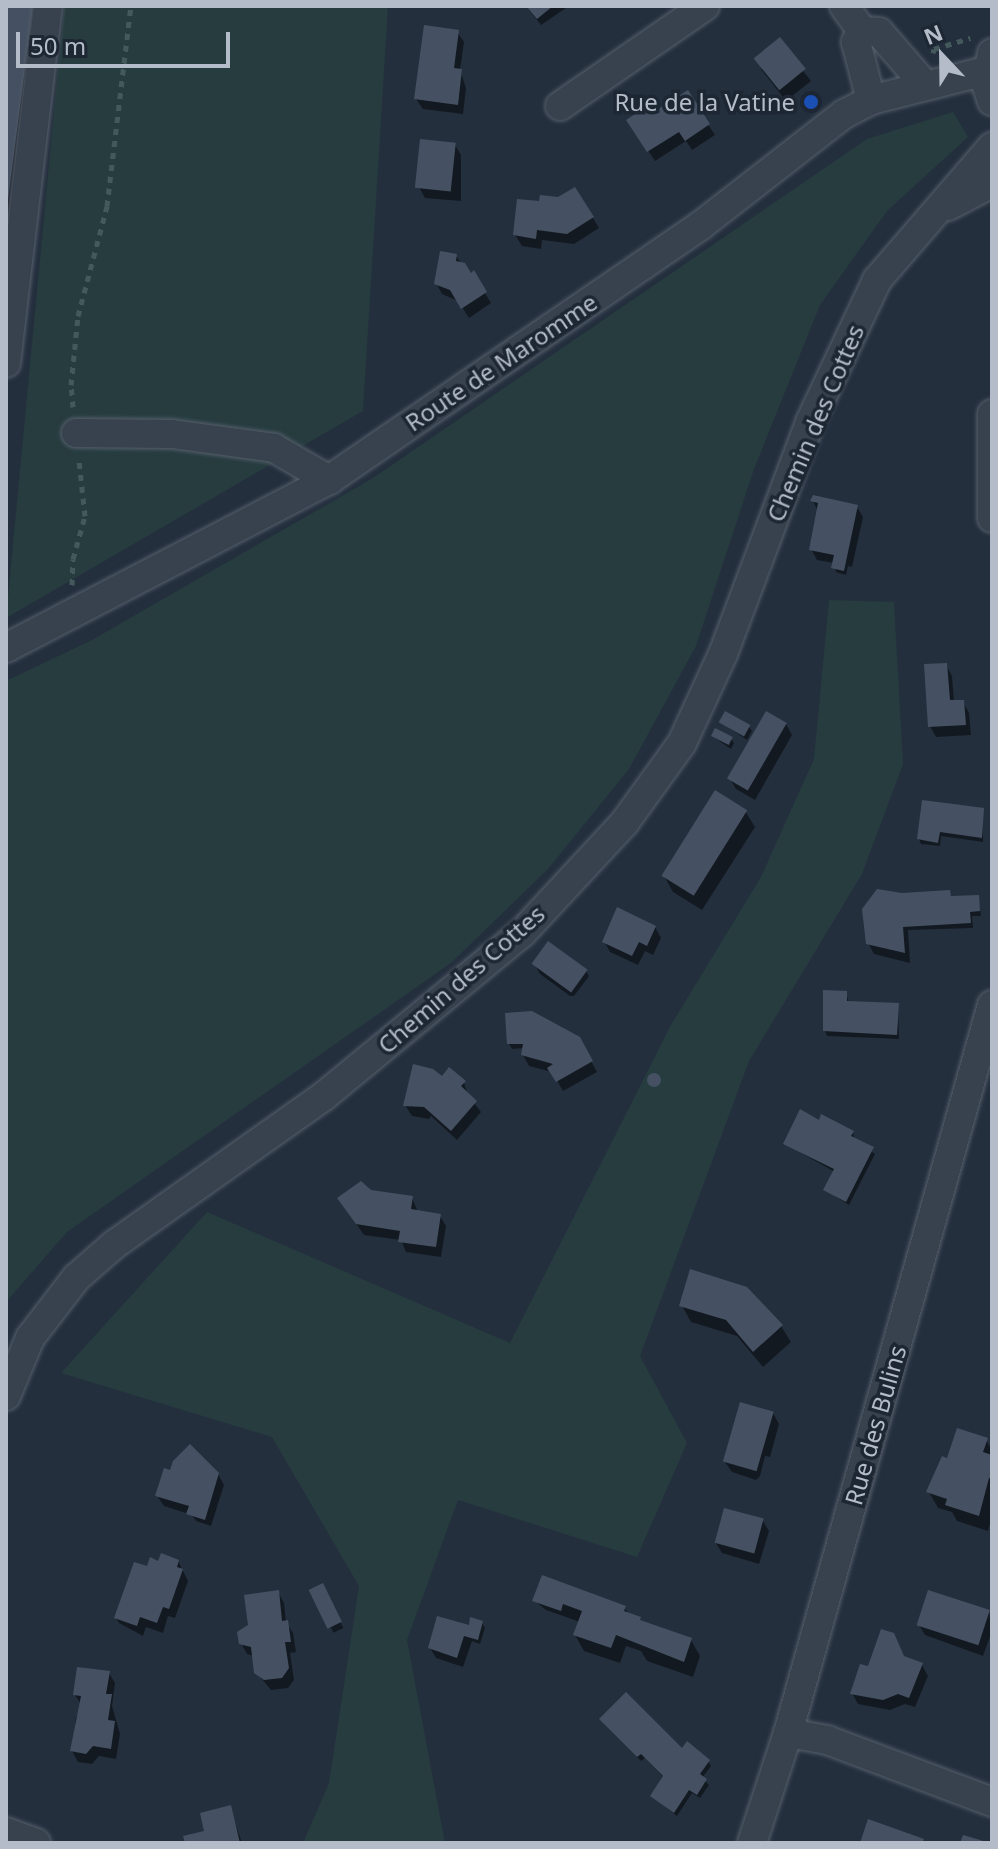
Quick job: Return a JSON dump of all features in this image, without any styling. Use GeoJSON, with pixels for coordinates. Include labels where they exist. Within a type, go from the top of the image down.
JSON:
{"type":"FeatureCollection","features":[{"type":"Feature","properties":{"kind":"street"},"geometry":{"type":"LineString","coordinates":[[6,363],[48,6]]}},
{"type":"Feature","properties":{"kind":"street"},"geometry":{"type":"LineString","coordinates":[[560,106],[705,6]]}},
{"type":"Feature","properties":{"kind":"street"},"geometry":{"type":"LineString","coordinates":[[844,6],[862,31]]}},
{"type":"Feature","properties":{"kind":"street"},"geometry":{"type":"LineString","coordinates":[[862,31],[879,32],[924,84]]}},
{"type":"Feature","properties":{"kind":"street"},"geometry":{"type":"LineString","coordinates":[[862,31],[856,42],[871,100]]}},
{"type":"Feature","properties":{"kind":"street"},"geometry":{"type":"LineString","coordinates":[[983,54],[992,101]]}},
{"type":"Feature","properties":{"kind":"street","name":"Route de Maromme"},"geometry":{"type":"LineString","coordinates":[[6,648],[329,480],[700,226],[783,165],[814,135],[871,100],[924,84],[983,54]]}},
{"type":"Feature","properties":{"kind":"street","name":"Chemin des Cottes"},"geometry":{"type":"LineString","coordinates":[[6,1396],[30,1338],[76,1278],[115,1244],[324,1096],[522,933],[625,822],[682,743],[723,654],[810,422],[877,280],[992,147]]}},
{"type":"Feature","properties":{"kind":"street","name":"Chemin des Cottes"},"geometry":{"type":"LineString","coordinates":[[934,214],[992,183]]}},
{"type":"Feature","properties":{"kind":"street"},"geometry":{"type":"LineString","coordinates":[[992,414],[992,518]]}},
{"type":"Feature","properties":{"kind":"street"},"geometry":{"type":"LineString","coordinates":[[76,433],[172,434],[274,448],[329,480]]}},
{"type":"Feature","properties":{"kind":"street","name":"Rue des Bulins"},"geometry":{"type":"LineString","coordinates":[[752,1843],[788,1733],[992,1005]]}},
{"type":"Feature","properties":{"kind":"street"},"geometry":{"type":"LineString","coordinates":[[788,1733],[827,1740],[992,1802]]}},
{"type":"Feature","properties":{"kind":"street"},"geometry":{"type":"LineString","coordinates":[[6,1832],[36,1843]]}},
{"type":"Feature","properties":{"kind":"path"},"geometry":{"type":"LineString","coordinates":[[72,597],[73,559],[85,516],[71,385],[78,316],[107,206],[131,6]]}},
{"type":"Feature","properties":{"kind":"path"},"geometry":{"type":"LineString","coordinates":[[934,49],[983,54]]}},
{"type":"Feature","properties":{"kind":"green space"},"geometry":{"type":"Polygon","coordinates":[[[64,6],[388,6],[363,411],[6,618],[64,6]]]}},
{"type":"Feature","properties":{"kind":"green space"},"geometry":{"type":"Polygon","coordinates":[[[953,112],[968,137],[887,211],[820,305],[754,469],[696,646],[629,769],[548,869],[451,963],[67,1232],[6,1302],[6,681],[92,640],[373,478],[867,139],[953,112]]]}},
{"type":"Feature","properties":{"kind":"green space"},"geometry":{"type":"Polygon","coordinates":[[[829,600],[894,602],[903,764],[862,874],[749,1061],[640,1356],[687,1443],[637,1557],[458,1500],[407,1640],[445,1843],[303,1843],[329,1783],[359,1586],[272,1437],[61,1373],[207,1212],[510,1343],[671,1025],[761,877],[814,759],[829,600]]]}},
{"type":"Feature","properties":{"kind":"building"},"geometry":{"type":"Polygon","coordinates":[[[6,6],[33,6],[8,200],[6,200],[6,6]]]}},
{"type":"Feature","properties":{"kind":"building"},"geometry":{"type":"Polygon","coordinates":[[[526,6],[553,6],[537,19],[526,6]]]}},
{"type":"Feature","properties":{"kind":"building"},"geometry":{"type":"Polygon","coordinates":[[[424,25],[459,30],[454,68],[462,69],[458,105],[414,99],[424,25]]]}},
{"type":"Feature","properties":{"kind":"building"},"geometry":{"type":"Polygon","coordinates":[[[780,37],[806,69],[779,90],[754,58],[780,37]]]}},
{"type":"Feature","properties":{"kind":"building"},"geometry":{"type":"Polygon","coordinates":[[[688,90],[710,124],[685,141],[679,132],[647,152],[626,120],[647,106],[652,113],[688,90]]]}},
{"type":"Feature","properties":{"kind":"building"},"geometry":{"type":"Polygon","coordinates":[[[420,139],[456,143],[451,191],[415,188],[420,139]]]}},
{"type":"Feature","properties":{"kind":"building"},"geometry":{"type":"Polygon","coordinates":[[[575,187],[594,217],[567,234],[537,230],[536,239],[513,235],[517,199],[539,201],[540,195],[558,197],[575,187]]]}},
{"type":"Feature","properties":{"kind":"building"},"geometry":{"type":"Polygon","coordinates":[[[440,251],[457,254],[456,261],[465,263],[471,273],[474,270],[487,292],[461,309],[450,290],[434,284],[440,251]]]}},
{"type":"Feature","properties":{"kind":"building"},"geometry":{"type":"Polygon","coordinates":[[[813,495],[858,505],[844,571],[831,568],[834,555],[809,550],[818,503],[810,501],[813,495]]]}},
{"type":"Feature","properties":{"kind":"building"},"geometry":{"type":"Polygon","coordinates":[[[947,663],[950,700],[964,700],[966,725],[928,727],[924,664],[947,663]]]}},
{"type":"Feature","properties":{"kind":"building"},"geometry":{"type":"Polygon","coordinates":[[[725,711],[750,725],[744,736],[719,722],[725,711]]]}},
{"type":"Feature","properties":{"kind":"building"},"geometry":{"type":"Polygon","coordinates":[[[766,711],[787,723],[748,791],[727,779],[766,711]]]}},
{"type":"Feature","properties":{"kind":"building"},"geometry":{"type":"Polygon","coordinates":[[[715,728],[733,737],[729,745],[711,736],[715,728]]]}},
{"type":"Feature","properties":{"kind":"building"},"geometry":{"type":"Polygon","coordinates":[[[715,790],[747,810],[694,896],[661,876],[715,790]]]}},
{"type":"Feature","properties":{"kind":"building"},"geometry":{"type":"Polygon","coordinates":[[[922,800],[984,808],[982,838],[940,832],[938,843],[917,839],[922,800]]]}},
{"type":"Feature","properties":{"kind":"building"},"geometry":{"type":"Polygon","coordinates":[[[877,889],[902,893],[950,890],[951,896],[979,895],[980,911],[970,912],[971,923],[903,927],[905,953],[866,944],[862,909],[877,889]]]}},
{"type":"Feature","properties":{"kind":"building"},"geometry":{"type":"Polygon","coordinates":[[[617,907],[656,926],[647,946],[639,942],[632,956],[602,942],[617,907]]]}},
{"type":"Feature","properties":{"kind":"building"},"geometry":{"type":"Polygon","coordinates":[[[548,941],[588,970],[571,992],[532,964],[548,941]]]}},
{"type":"Feature","properties":{"kind":"building"},"geometry":{"type":"Polygon","coordinates":[[[823,990],[847,991],[847,1001],[899,1003],[897,1035],[823,1031],[823,990]]]}},
{"type":"Feature","properties":{"kind":"building"},"geometry":{"type":"Polygon","coordinates":[[[532,1011],[580,1037],[593,1061],[556,1082],[547,1068],[553,1064],[521,1055],[523,1044],[507,1044],[505,1013],[532,1011]]]}},
{"type":"Feature","properties":{"kind":"building"},"geometry":{"type":"Polygon","coordinates":[[[413,1064],[433,1069],[442,1076],[449,1067],[466,1081],[461,1086],[477,1101],[451,1131],[424,1107],[403,1106],[413,1064]]]}},
{"type":"Feature","properties":{"kind":"building"},"geometry":{"type":"Polygon","coordinates":[[[654,1073],[661,1080],[654,1087],[647,1080],[654,1073]]]}},
{"type":"Feature","properties":{"kind":"building"},"geometry":{"type":"Polygon","coordinates":[[[800,1109],[819,1120],[821,1114],[854,1131],[851,1136],[874,1147],[846,1202],[823,1190],[834,1169],[783,1144],[800,1109]]]}},
{"type":"Feature","properties":{"kind":"building"},"geometry":{"type":"Polygon","coordinates":[[[361,1181],[371,1190],[413,1196],[411,1209],[441,1214],[436,1247],[398,1242],[400,1231],[356,1224],[337,1198],[361,1181]]]}},
{"type":"Feature","properties":{"kind":"building"},"geometry":{"type":"Polygon","coordinates":[[[690,1269],[747,1287],[783,1325],[753,1352],[726,1320],[679,1306],[690,1269]]]}},
{"type":"Feature","properties":{"kind":"building"},"geometry":{"type":"Polygon","coordinates":[[[740,1402],[774,1412],[757,1471],[723,1462],[740,1402]]]}},
{"type":"Feature","properties":{"kind":"building"},"geometry":{"type":"Polygon","coordinates":[[[957,1428],[988,1438],[983,1452],[992,1455],[992,1479],[989,1478],[979,1516],[945,1505],[947,1499],[926,1492],[942,1456],[947,1458],[957,1428]]]}},
{"type":"Feature","properties":{"kind":"building"},"geometry":{"type":"Polygon","coordinates":[[[190,1444],[219,1473],[205,1520],[186,1514],[189,1506],[155,1496],[164,1468],[170,1470],[173,1461],[190,1444]]]}},
{"type":"Feature","properties":{"kind":"building"},"geometry":{"type":"Polygon","coordinates":[[[724,1508],[764,1519],[754,1553],[715,1543],[724,1508]]]}},
{"type":"Feature","properties":{"kind":"building"},"geometry":{"type":"Polygon","coordinates":[[[161,1553],[179,1560],[177,1567],[183,1569],[169,1609],[163,1607],[157,1623],[140,1617],[137,1626],[114,1618],[134,1562],[147,1566],[150,1557],[158,1561],[161,1553]]]}},
{"type":"Feature","properties":{"kind":"building"},"geometry":{"type":"Polygon","coordinates":[[[542,1575],[626,1606],[624,1611],[641,1617],[640,1620],[692,1638],[684,1662],[616,1635],[611,1648],[573,1635],[582,1611],[563,1604],[561,1611],[532,1601],[542,1575]]]}},
{"type":"Feature","properties":{"kind":"building"},"geometry":{"type":"Polygon","coordinates":[[[323,1583],[342,1622],[327,1629],[309,1590],[323,1583]]]}},
{"type":"Feature","properties":{"kind":"building"},"geometry":{"type":"Polygon","coordinates":[[[279,1590],[282,1621],[288,1620],[291,1642],[285,1642],[289,1668],[282,1678],[264,1680],[254,1673],[251,1647],[239,1644],[237,1632],[248,1625],[244,1595],[279,1590]]]}},
{"type":"Feature","properties":{"kind":"building"},"geometry":{"type":"Polygon","coordinates":[[[928,1590],[990,1610],[978,1645],[917,1625],[928,1590]]]}},
{"type":"Feature","properties":{"kind":"building"},"geometry":{"type":"Polygon","coordinates":[[[437,1616],[469,1625],[470,1617],[483,1621],[478,1640],[464,1636],[457,1658],[428,1648],[437,1616]]]}},
{"type":"Feature","properties":{"kind":"building"},"geometry":{"type":"Polygon","coordinates":[[[881,1629],[894,1633],[904,1656],[923,1663],[909,1698],[898,1694],[883,1700],[850,1694],[860,1664],[868,1666],[881,1629]]]}},
{"type":"Feature","properties":{"kind":"building"},"geometry":{"type":"Polygon","coordinates":[[[77,1667],[110,1671],[106,1694],[112,1694],[108,1720],[115,1721],[111,1749],[93,1746],[86,1754],[70,1751],[81,1696],[73,1695],[77,1667]]]}},
{"type":"Feature","properties":{"kind":"building"},"geometry":{"type":"Polygon","coordinates":[[[626,1692],[682,1748],[687,1741],[710,1760],[700,1774],[707,1779],[697,1795],[689,1790],[674,1813],[650,1796],[663,1776],[641,1754],[637,1757],[599,1719],[626,1692]]]}},
{"type":"Feature","properties":{"kind":"building"},"geometry":{"type":"Polygon","coordinates":[[[231,1805],[240,1843],[185,1843],[183,1836],[204,1831],[200,1813],[231,1805]]]}},
{"type":"Feature","properties":{"kind":"building"},"geometry":{"type":"Polygon","coordinates":[[[868,1819],[924,1839],[922,1843],[860,1843],[868,1819]]]}},
{"type":"Feature","properties":{"kind":"building"},"geometry":{"type":"Polygon","coordinates":[[[963,1835],[987,1842],[987,1843],[960,1843],[963,1835]]]}},
{"type":"Feature","properties":{"kind":"place","name":"Rue de la Vatine"},"geometry":{"type":"Point","coordinates":[811,102]}}]}
